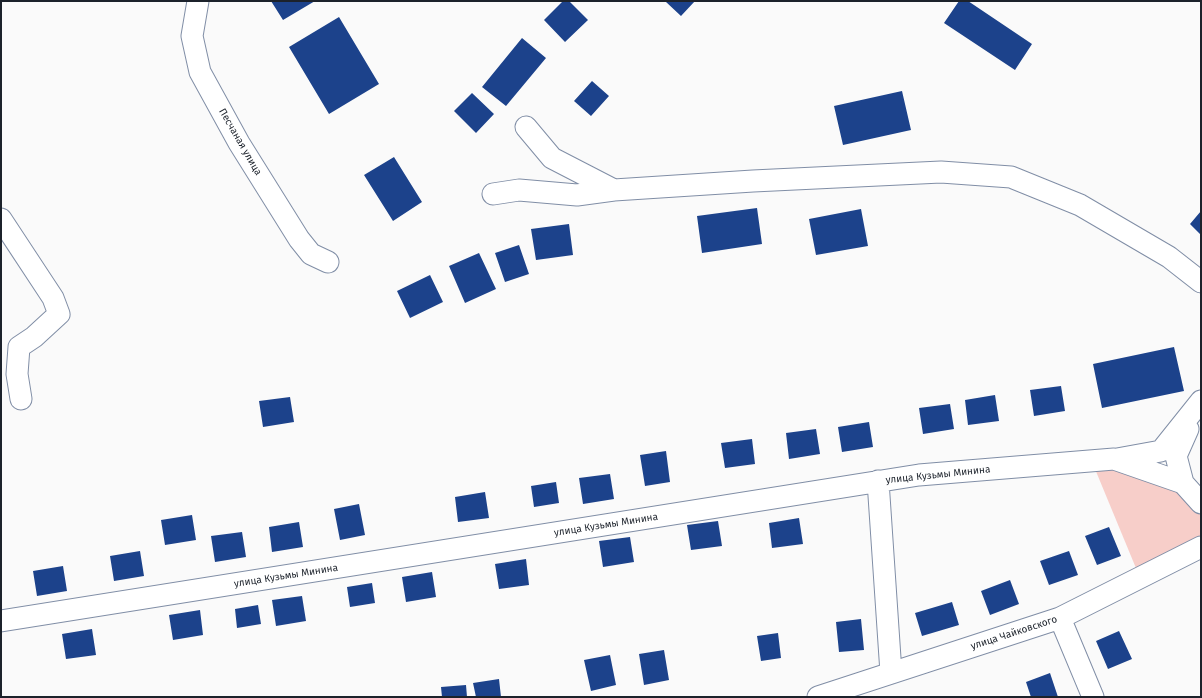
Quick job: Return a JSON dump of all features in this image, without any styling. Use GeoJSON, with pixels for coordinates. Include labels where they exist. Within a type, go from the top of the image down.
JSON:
{"type":"FeatureCollection","features":[{"type":"Feature","properties":{"kind":"street","name":"Песчаная улица"},"geometry":{"type":"LineString","coordinates":[[198,1],[192,36],[200,72],[239,143],[299,238],[311,254],[328,262]]}},
{"type":"Feature","properties":{"kind":"street"},"geometry":{"type":"LineString","coordinates":[[526,127],[552,158],[614,190]]}},
{"type":"Feature","properties":{"kind":"street"},"geometry":{"type":"LineString","coordinates":[[493,194],[519,190],[577,195],[614,190],[753,181],[941,172],[1011,177],[1080,205],[1169,257],[1201,282]]}},
{"type":"Feature","properties":{"kind":"street"},"geometry":{"type":"LineString","coordinates":[[1,219],[9,248],[53,298],[59,314],[34,337],[1,359]]}},
{"type":"Feature","properties":{"kind":"street"},"geometry":{"type":"LineString","coordinates":[[19,347],[17,374],[21,399]]}},
{"type":"Feature","properties":{"kind":"street"},"geometry":{"type":"LineString","coordinates":[[1114,459],[1162,451],[1201,401]]}},
{"type":"Feature","properties":{"kind":"street"},"geometry":{"type":"LineString","coordinates":[[1201,401],[1176,456],[1183,483],[1201,504]]}},
{"type":"Feature","properties":{"kind":"street","name":"улица Кузьмы Минина"},"geometry":{"type":"LineString","coordinates":[[1,621],[919,475],[1114,459],[1183,483]]}},
{"type":"Feature","properties":{"kind":"street"},"geometry":{"type":"LineString","coordinates":[[878,481],[891,673]]}},
{"type":"Feature","properties":{"kind":"street","name":"улица Чайковского"},"geometry":{"type":"LineString","coordinates":[[821,697],[1060,618],[1201,547]]}},
{"type":"Feature","properties":{"kind":"street"},"geometry":{"type":"LineString","coordinates":[[1060,618],[1093,697]]}},
{"type":"Feature","properties":{"kind":"shaded area"},"geometry":{"type":"Polygon","coordinates":[[[1116,465],[1181,486],[1201,508],[1201,543],[1138,573],[1095,469],[1116,465]]]}},
{"type":"Feature","properties":{"kind":"building"},"geometry":{"type":"Polygon","coordinates":[[[271,1],[315,1],[283,20],[271,1]]]}},
{"type":"Feature","properties":{"kind":"building"},"geometry":{"type":"Polygon","coordinates":[[[563,1],[569,1],[588,20],[565,42],[544,20],[563,1]]]}},
{"type":"Feature","properties":{"kind":"building"},"geometry":{"type":"Polygon","coordinates":[[[695,1],[681,16],[666,2],[695,1]]]}},
{"type":"Feature","properties":{"kind":"building"},"geometry":{"type":"Polygon","coordinates":[[[959,1],[968,1],[1032,44],[1015,70],[944,23],[959,1]]]}},
{"type":"Feature","properties":{"kind":"building"},"geometry":{"type":"Polygon","coordinates":[[[339,17],[379,84],[329,114],[289,47],[339,17]]]}},
{"type":"Feature","properties":{"kind":"building"},"geometry":{"type":"Polygon","coordinates":[[[522,38],[546,58],[506,106],[482,87],[522,38]]]}},
{"type":"Feature","properties":{"kind":"building"},"geometry":{"type":"Polygon","coordinates":[[[592,81],[609,96],[591,116],[574,101],[592,81]]]}},
{"type":"Feature","properties":{"kind":"building"},"geometry":{"type":"Polygon","coordinates":[[[902,91],[911,130],[843,145],[834,106],[902,91]]]}},
{"type":"Feature","properties":{"kind":"building"},"geometry":{"type":"Polygon","coordinates":[[[472,93],[494,114],[476,133],[454,111],[472,93]]]}},
{"type":"Feature","properties":{"kind":"building"},"geometry":{"type":"Polygon","coordinates":[[[394,157],[422,202],[393,221],[364,175],[394,157]]]}},
{"type":"Feature","properties":{"kind":"building"},"geometry":{"type":"Polygon","coordinates":[[[757,208],[762,244],[702,253],[697,216],[757,208]]]}},
{"type":"Feature","properties":{"kind":"building"},"geometry":{"type":"Polygon","coordinates":[[[861,209],[868,246],[816,255],[809,219],[861,209]]]}},
{"type":"Feature","properties":{"kind":"building"},"geometry":{"type":"Polygon","coordinates":[[[1201,211],[1201,235],[1190,224],[1201,211]]]}},
{"type":"Feature","properties":{"kind":"building"},"geometry":{"type":"Polygon","coordinates":[[[569,224],[573,255],[536,260],[531,229],[569,224]]]}},
{"type":"Feature","properties":{"kind":"building"},"geometry":{"type":"Polygon","coordinates":[[[519,245],[529,274],[505,282],[495,253],[519,245]]]}},
{"type":"Feature","properties":{"kind":"building"},"geometry":{"type":"Polygon","coordinates":[[[479,253],[496,289],[465,303],[449,266],[479,253]]]}},
{"type":"Feature","properties":{"kind":"building"},"geometry":{"type":"Polygon","coordinates":[[[430,275],[443,302],[410,318],[397,291],[430,275]]]}},
{"type":"Feature","properties":{"kind":"building"},"geometry":{"type":"Polygon","coordinates":[[[1174,347],[1184,391],[1102,408],[1093,364],[1174,347]]]}},
{"type":"Feature","properties":{"kind":"building"},"geometry":{"type":"Polygon","coordinates":[[[1061,386],[1065,411],[1034,416],[1030,390],[1061,386]]]}},
{"type":"Feature","properties":{"kind":"building"},"geometry":{"type":"Polygon","coordinates":[[[995,395],[999,421],[968,425],[965,400],[995,395]]]}},
{"type":"Feature","properties":{"kind":"building"},"geometry":{"type":"Polygon","coordinates":[[[290,397],[294,422],[263,427],[259,401],[290,397]]]}},
{"type":"Feature","properties":{"kind":"building"},"geometry":{"type":"Polygon","coordinates":[[[950,404],[954,429],[923,434],[919,408],[950,404]]]}},
{"type":"Feature","properties":{"kind":"building"},"geometry":{"type":"Polygon","coordinates":[[[869,422],[873,447],[842,452],[838,427],[869,422]]]}},
{"type":"Feature","properties":{"kind":"building"},"geometry":{"type":"Polygon","coordinates":[[[816,429],[820,454],[789,459],[786,433],[816,429]]]}},
{"type":"Feature","properties":{"kind":"building"},"geometry":{"type":"Polygon","coordinates":[[[752,439],[755,464],[725,468],[721,443],[752,439]]]}},
{"type":"Feature","properties":{"kind":"building"},"geometry":{"type":"Polygon","coordinates":[[[666,451],[670,482],[645,486],[640,455],[666,451]]]}},
{"type":"Feature","properties":{"kind":"building"},"geometry":{"type":"Polygon","coordinates":[[[610,474],[614,499],[583,504],[579,478],[610,474]]]}},
{"type":"Feature","properties":{"kind":"building"},"geometry":{"type":"Polygon","coordinates":[[[556,482],[559,503],[534,507],[531,486],[556,482]]]}},
{"type":"Feature","properties":{"kind":"building"},"geometry":{"type":"Polygon","coordinates":[[[485,492],[489,518],[458,522],[455,497],[485,492]]]}},
{"type":"Feature","properties":{"kind":"building"},"geometry":{"type":"Polygon","coordinates":[[[359,504],[365,535],[340,540],[334,509],[359,504]]]}},
{"type":"Feature","properties":{"kind":"building"},"geometry":{"type":"Polygon","coordinates":[[[192,515],[196,540],[165,545],[161,520],[192,515]]]}},
{"type":"Feature","properties":{"kind":"building"},"geometry":{"type":"Polygon","coordinates":[[[799,518],[803,544],[772,548],[769,523],[799,518]]]}},
{"type":"Feature","properties":{"kind":"building"},"geometry":{"type":"Polygon","coordinates":[[[718,521],[722,546],[691,550],[687,525],[718,521]]]}},
{"type":"Feature","properties":{"kind":"building"},"geometry":{"type":"Polygon","coordinates":[[[299,522],[303,547],[272,552],[269,527],[299,522]]]}},
{"type":"Feature","properties":{"kind":"building"},"geometry":{"type":"Polygon","coordinates":[[[1109,527],[1121,556],[1097,565],[1085,536],[1109,527]]]}},
{"type":"Feature","properties":{"kind":"building"},"geometry":{"type":"Polygon","coordinates":[[[242,532],[246,557],[215,562],[211,536],[242,532]]]}},
{"type":"Feature","properties":{"kind":"building"},"geometry":{"type":"Polygon","coordinates":[[[630,537],[634,562],[603,567],[599,541],[630,537]]]}},
{"type":"Feature","properties":{"kind":"building"},"geometry":{"type":"Polygon","coordinates":[[[140,551],[144,576],[114,581],[110,556],[140,551]]]}},
{"type":"Feature","properties":{"kind":"building"},"geometry":{"type":"Polygon","coordinates":[[[1069,551],[1078,575],[1049,585],[1040,561],[1069,551]]]}},
{"type":"Feature","properties":{"kind":"building"},"geometry":{"type":"Polygon","coordinates":[[[526,559],[529,585],[499,589],[495,564],[526,559]]]}},
{"type":"Feature","properties":{"kind":"building"},"geometry":{"type":"Polygon","coordinates":[[[63,566],[67,591],[37,596],[33,571],[63,566]]]}},
{"type":"Feature","properties":{"kind":"building"},"geometry":{"type":"Polygon","coordinates":[[[432,572],[436,597],[406,602],[402,577],[432,572]]]}},
{"type":"Feature","properties":{"kind":"building"},"geometry":{"type":"Polygon","coordinates":[[[1010,580],[1019,604],[990,615],[981,591],[1010,580]]]}},
{"type":"Feature","properties":{"kind":"building"},"geometry":{"type":"Polygon","coordinates":[[[372,583],[375,603],[350,607],[347,587],[372,583]]]}},
{"type":"Feature","properties":{"kind":"building"},"geometry":{"type":"Polygon","coordinates":[[[302,596],[306,621],[276,626],[272,600],[302,596]]]}},
{"type":"Feature","properties":{"kind":"building"},"geometry":{"type":"Polygon","coordinates":[[[952,602],[959,625],[922,636],[915,613],[952,602]]]}},
{"type":"Feature","properties":{"kind":"building"},"geometry":{"type":"Polygon","coordinates":[[[258,605],[261,624],[237,628],[235,609],[258,605]]]}},
{"type":"Feature","properties":{"kind":"building"},"geometry":{"type":"Polygon","coordinates":[[[200,610],[203,635],[173,640],[169,615],[200,610]]]}},
{"type":"Feature","properties":{"kind":"building"},"geometry":{"type":"Polygon","coordinates":[[[861,619],[864,650],[839,652],[836,622],[861,619]]]}},
{"type":"Feature","properties":{"kind":"building"},"geometry":{"type":"Polygon","coordinates":[[[92,629],[96,655],[66,659],[62,634],[92,629]]]}},
{"type":"Feature","properties":{"kind":"building"},"geometry":{"type":"Polygon","coordinates":[[[1119,631],[1132,659],[1108,669],[1096,641],[1119,631]]]}},
{"type":"Feature","properties":{"kind":"building"},"geometry":{"type":"Polygon","coordinates":[[[778,633],[781,658],[761,661],[757,636],[778,633]]]}},
{"type":"Feature","properties":{"kind":"building"},"geometry":{"type":"Polygon","coordinates":[[[664,650],[669,680],[644,685],[639,654],[664,650]]]}},
{"type":"Feature","properties":{"kind":"building"},"geometry":{"type":"Polygon","coordinates":[[[610,655],[616,685],[591,691],[584,660],[610,655]]]}},
{"type":"Feature","properties":{"kind":"building"},"geometry":{"type":"Polygon","coordinates":[[[1050,673],[1058,697],[1031,697],[1026,682],[1050,673]]]}},
{"type":"Feature","properties":{"kind":"building"},"geometry":{"type":"Polygon","coordinates":[[[499,679],[501,697],[476,697],[473,683],[499,679]]]}},
{"type":"Feature","properties":{"kind":"building"},"geometry":{"type":"Polygon","coordinates":[[[466,685],[467,697],[442,697],[441,687],[466,685]]]}}]}
